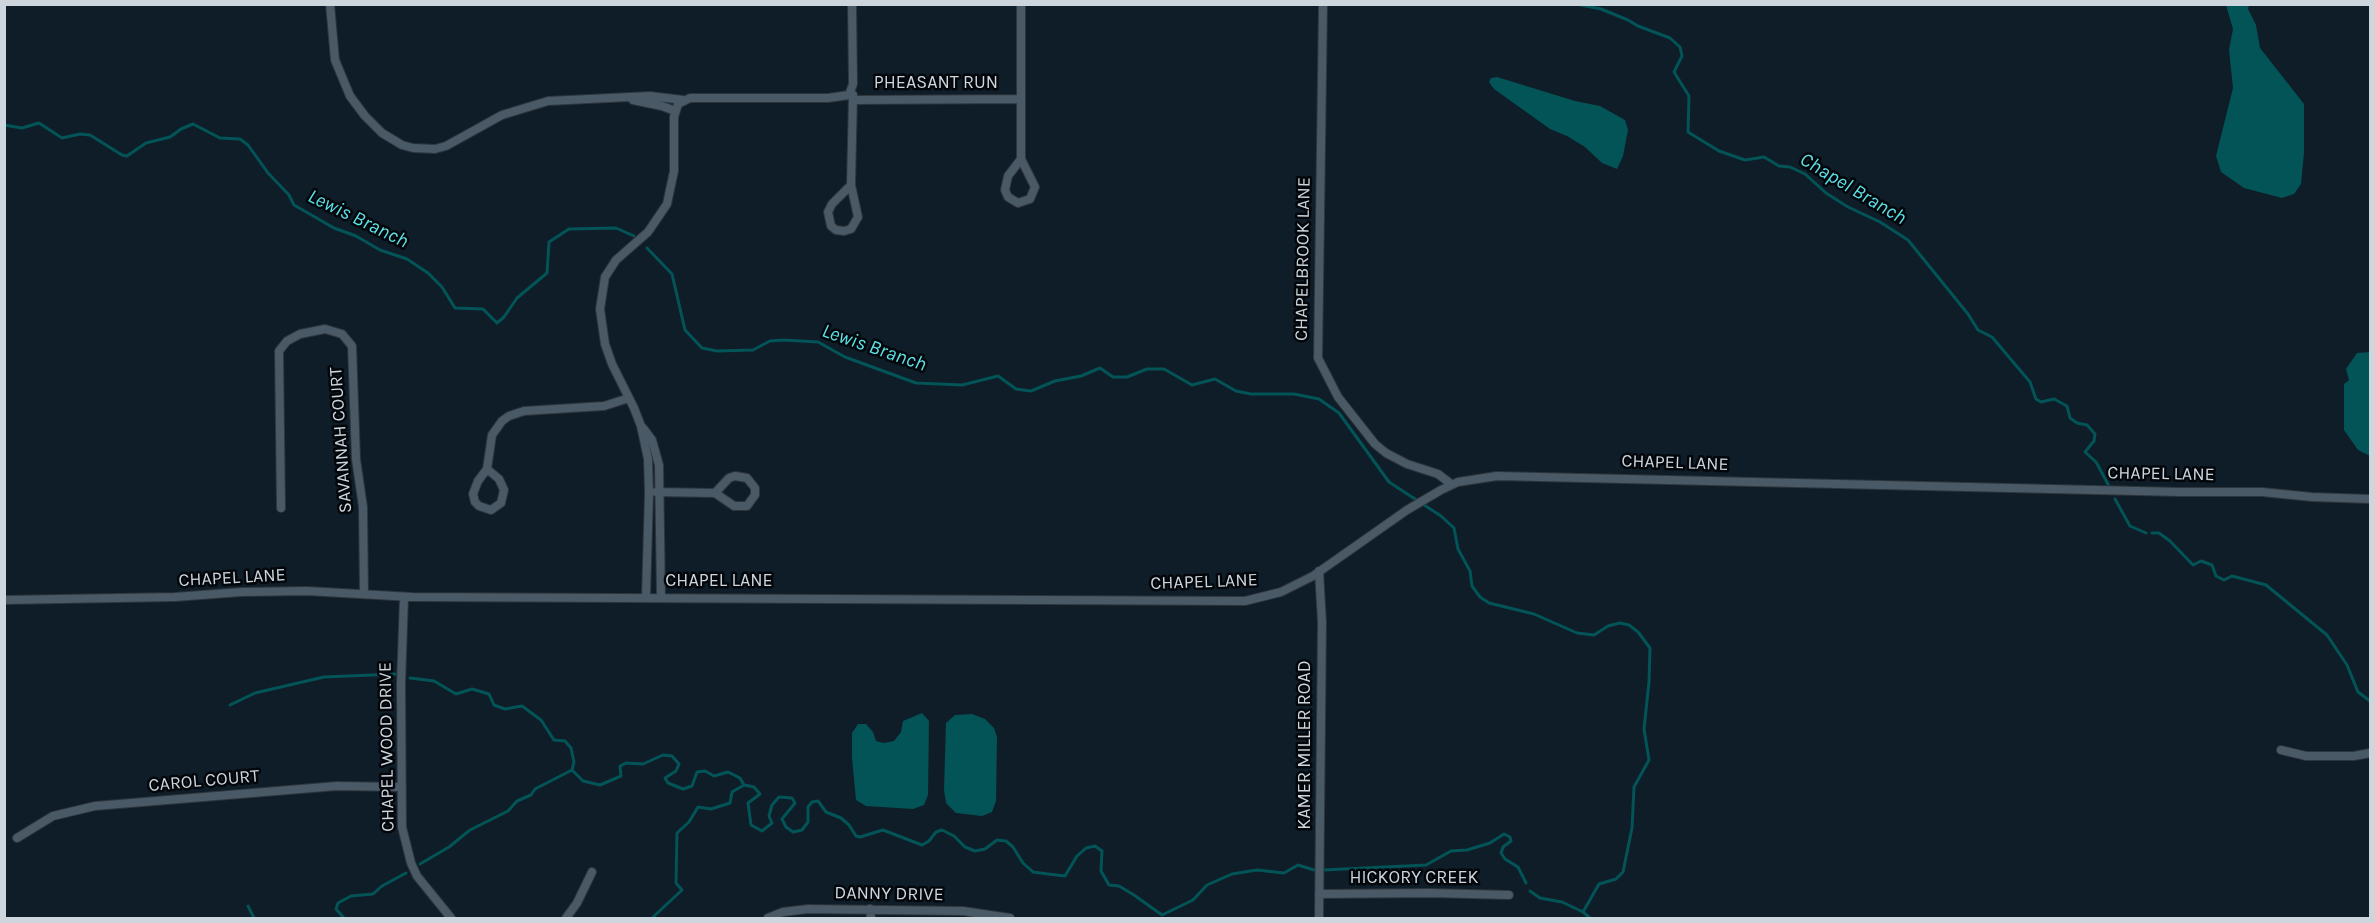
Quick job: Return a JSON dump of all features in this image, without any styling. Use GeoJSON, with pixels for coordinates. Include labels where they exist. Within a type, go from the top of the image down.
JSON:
{"type":"FeatureCollection","features":[{"type":"Feature","properties":{"kind":"street"},"geometry":{"type":"LineString","coordinates":[[330,4],[335,60],[350,96],[373,125],[402,145],[423,149],[446,146],[502,116],[537,103],[572,98],[658,96],[683,100],[843,97],[849,94],[853,84]]}},
{"type":"Feature","properties":{"kind":"street"},"geometry":{"type":"LineString","coordinates":[[851,184],[832,204],[828,212],[831,225],[837,230],[850,229],[858,217],[851,184],[852,4]]}},
{"type":"Feature","properties":{"kind":"street"},"geometry":{"type":"LineString","coordinates":[[1021,4],[1021,159],[1035,187],[1030,199],[1018,203],[1008,197],[1005,190],[1008,176],[1021,159]]}},
{"type":"Feature","properties":{"kind":"street","name":"CHAPELBROOK LANE"},"geometry":{"type":"LineString","coordinates":[[1323,4],[1318,358],[1338,397],[1375,444],[1386,453],[1407,464],[1438,474],[1451,484]]}},
{"type":"Feature","properties":{"kind":"street"},"geometry":{"type":"LineString","coordinates":[[623,98],[675,111]]}},
{"type":"Feature","properties":{"kind":"street","name":"PHEASANT RUN"},"geometry":{"type":"LineString","coordinates":[[853,100],[1020,99]]}},
{"type":"Feature","properties":{"kind":"street"},"geometry":{"type":"LineString","coordinates":[[646,597],[648,459],[641,426],[605,344],[600,298],[605,277],[610,268],[648,232],[667,204],[674,171],[675,111],[683,100]]}},
{"type":"Feature","properties":{"kind":"street","name":"SAVANNAH COURT"},"geometry":{"type":"LineString","coordinates":[[281,508],[279,351],[287,341],[300,334],[325,329],[342,334],[352,346],[356,459],[363,507],[364,594]]}},
{"type":"Feature","properties":{"kind":"street"},"geometry":{"type":"LineString","coordinates":[[487,469],[499,479],[504,490],[501,503],[491,510],[479,506],[473,495],[478,481],[487,469],[492,435],[502,421],[524,411],[604,406],[629,398]]}},
{"type":"Feature","properties":{"kind":"street"},"geometry":{"type":"LineString","coordinates":[[641,426],[655,447],[659,465],[661,597]]}},
{"type":"Feature","properties":{"kind":"street"},"geometry":{"type":"LineString","coordinates":[[649,493],[715,493],[728,503],[741,507],[747,506],[755,495],[752,482],[742,476],[729,478],[715,493]]}},
{"type":"Feature","properties":{"kind":"street","name":"CHAPEL LANE"},"geometry":{"type":"LineString","coordinates":[[4,600],[175,597],[263,591],[307,591],[404,597],[1245,601],[1281,592],[1319,571],[1423,499],[1451,484],[1477,478],[1520,476],[2262,492],[2370,499]]}},
{"type":"Feature","properties":{"kind":"street","name":"KAMER MILLER ROAD"},"geometry":{"type":"LineString","coordinates":[[1319,571],[1322,622],[1319,918]]}},
{"type":"Feature","properties":{"kind":"street","name":"CHAPEL WOOD DRIVE"},"geometry":{"type":"LineString","coordinates":[[404,597],[400,787],[402,827],[417,876],[451,918]]}},
{"type":"Feature","properties":{"kind":"street"},"geometry":{"type":"LineString","coordinates":[[2281,750],[2316,756],[2354,756],[2370,753]]}},
{"type":"Feature","properties":{"kind":"street","name":"CAROL COURT"},"geometry":{"type":"LineString","coordinates":[[17,838],[53,816],[95,806],[337,786],[400,787]]}},
{"type":"Feature","properties":{"kind":"street"},"geometry":{"type":"LineString","coordinates":[[566,918],[577,903],[592,872]]}},
{"type":"Feature","properties":{"kind":"street","name":"HICKORY CREEK"},"geometry":{"type":"LineString","coordinates":[[1319,894],[1509,895]]}},
{"type":"Feature","properties":{"kind":"street","name":"DANNY DRIVE"},"geometry":{"type":"LineString","coordinates":[[768,918],[795,910],[871,914],[963,912],[1010,918]]}},
{"type":"Feature","properties":{"kind":"shaded area"},"geometry":{"type":"Polygon","coordinates":[[[2226,5],[2249,5],[2248,9],[2256,25],[2260,48],[2304,104],[2304,153],[2301,184],[2294,194],[2282,198],[2244,188],[2221,172],[2216,156],[2233,88],[2229,50],[2233,29],[2226,5]]]}},
{"type":"Feature","properties":{"kind":"shaded area"},"geometry":{"type":"Polygon","coordinates":[[[1497,77],[1575,101],[1600,106],[1625,120],[1628,130],[1623,156],[1617,169],[1602,163],[1585,147],[1550,129],[1494,89],[1489,82],[1491,78],[1497,77]]]}},
{"type":"Feature","properties":{"kind":"shaded area"},"geometry":{"type":"Polygon","coordinates":[[[2370,352],[2370,456],[2358,450],[2344,430],[2344,384],[2349,380],[2346,369],[2357,353],[2370,352]]]}},
{"type":"Feature","properties":{"kind":"shaded area"},"geometry":{"type":"Polygon","coordinates":[[[922,713],[929,721],[928,795],[924,805],[913,809],[866,806],[856,800],[852,733],[858,724],[866,724],[873,732],[876,741],[884,743],[894,741],[901,732],[903,721],[922,713]]]}},
{"type":"Feature","properties":{"kind":"shaded area"},"geometry":{"type":"Polygon","coordinates":[[[972,714],[985,719],[994,728],[997,737],[996,801],[992,812],[982,816],[956,813],[946,803],[944,790],[946,723],[955,715],[972,714]]]}},
{"type":"Feature","properties":{"kind":"waterway","name":"Chapel Branch"},"geometry":{"type":"LineString","coordinates":[[1576,4],[1601,9],[1628,20],[1670,38],[1680,47],[1682,56],[1674,72],[1689,96],[1688,132],[1719,151],[1745,160],[1764,157],[1779,166],[1790,167],[1805,174],[1826,193],[1908,240],[1968,314],[1978,330],[1992,337],[2030,382],[2036,399],[2041,402],[2054,399],[2067,406],[2070,418],[2077,423],[2087,425],[2095,434],[2094,441],[2085,452],[2096,462],[2109,486]]}},
{"type":"Feature","properties":{"kind":"waterway","name":"Lewis Branch"},"geometry":{"type":"LineString","coordinates":[[4,125],[22,128],[39,123],[62,138],[80,134],[90,135],[127,156],[146,143],[170,137],[193,124],[220,138],[240,139],[248,145],[268,173],[289,195],[294,205],[334,228],[356,236],[380,250],[407,259],[428,273],[442,287],[455,308],[483,309],[497,323],[517,298],[547,273],[549,242],[569,229],[616,228],[634,236]]}},
{"type":"Feature","properties":{"kind":"waterway","name":"Lewis Branch"},"geometry":{"type":"LineString","coordinates":[[647,248],[672,274],[685,330],[702,348],[717,351],[753,350],[770,341],[818,342],[845,357],[916,383],[962,385],[998,376],[1016,389],[1031,391],[1055,381],[1081,376],[1100,368],[1113,377],[1127,377],[1147,369],[1164,369],[1192,385],[1215,379],[1236,391],[1251,394],[1294,394],[1319,399],[1339,413],[1389,482],[1441,516],[1454,528],[1458,549],[1470,571],[1472,586],[1480,597],[1489,603],[1534,614],[1577,633],[1594,635],[1608,626],[1620,623],[1629,625],[1638,632],[1650,648],[1644,729],[1649,760],[1634,787],[1632,828],[1623,872],[1616,879],[1599,884],[1583,912]]}},
{"type":"Feature","properties":{"kind":"waterway","name":"Chapel Branch"},"geometry":{"type":"LineString","coordinates":[[2115,499],[2130,526],[2146,533]]}},
{"type":"Feature","properties":{"kind":"waterway","name":"Chapel Branch"},"geometry":{"type":"LineString","coordinates":[[2152,533],[2159,533],[2170,541],[2193,565],[2201,561],[2212,565],[2216,576],[2224,580],[2232,576],[2266,585],[2327,635],[2347,665],[2358,692],[2370,701]]}},
{"type":"Feature","properties":{"kind":"waterway"},"geometry":{"type":"LineString","coordinates":[[230,705],[255,693],[324,677],[396,674]]}},
{"type":"Feature","properties":{"kind":"waterway"},"geometry":{"type":"LineString","coordinates":[[410,678],[434,681],[456,694],[472,689],[489,694],[494,705],[505,709],[522,706],[541,720],[554,740],[565,741],[571,748],[574,762],[572,770]]}},
{"type":"Feature","properties":{"kind":"waterway"},"geometry":{"type":"LineString","coordinates":[[572,770],[583,781],[600,785],[621,776],[620,766],[626,763],[643,764],[663,755],[672,756],[679,764],[676,771],[665,778],[668,783],[683,789],[692,786],[697,772],[705,771],[714,776],[728,772],[740,778],[744,785]]}},
{"type":"Feature","properties":{"kind":"waterway"},"geometry":{"type":"LineString","coordinates":[[420,864],[449,847],[470,830],[508,811],[517,801],[531,795],[535,789],[572,770]]}},
{"type":"Feature","properties":{"kind":"waterway"},"geometry":{"type":"LineString","coordinates":[[652,918],[682,890],[676,883],[677,833],[689,822],[698,807],[711,809],[730,803],[732,792],[744,785],[754,787],[760,794],[748,803],[751,825],[762,831],[772,823],[769,816],[772,805],[779,797],[792,798],[795,803],[782,819],[786,827],[793,832],[802,830],[808,822],[808,807],[812,802],[818,801],[826,812],[841,818],[849,825],[856,836],[860,837],[883,830],[922,845],[929,841],[936,832],[942,830],[954,836],[965,847],[975,851],[985,849],[997,840],[1006,841],[1033,872],[1065,876],[1077,856],[1086,848],[1095,846],[1102,851],[1101,871],[1109,885],[1119,886],[1162,915],[1193,900],[1207,885],[1232,874],[1257,870],[1284,873],[1298,865],[1314,870]]}},
{"type":"Feature","properties":{"kind":"waterway"},"geometry":{"type":"LineString","coordinates":[[1323,870],[1426,865],[1451,851],[1467,850],[1490,843],[1504,834],[1510,837],[1511,841],[1503,847],[1501,853],[1505,859],[1518,867],[1526,883]]}},
{"type":"Feature","properties":{"kind":"waterway"},"geometry":{"type":"LineString","coordinates":[[344,918],[336,909],[338,903],[351,896],[373,894],[382,886],[406,873]]}},
{"type":"Feature","properties":{"kind":"waterway"},"geometry":{"type":"LineString","coordinates":[[1530,891],[1540,898],[1562,902],[1590,918]]}},
{"type":"Feature","properties":{"kind":"waterway"},"geometry":{"type":"LineString","coordinates":[[248,906],[254,918]]}}]}
